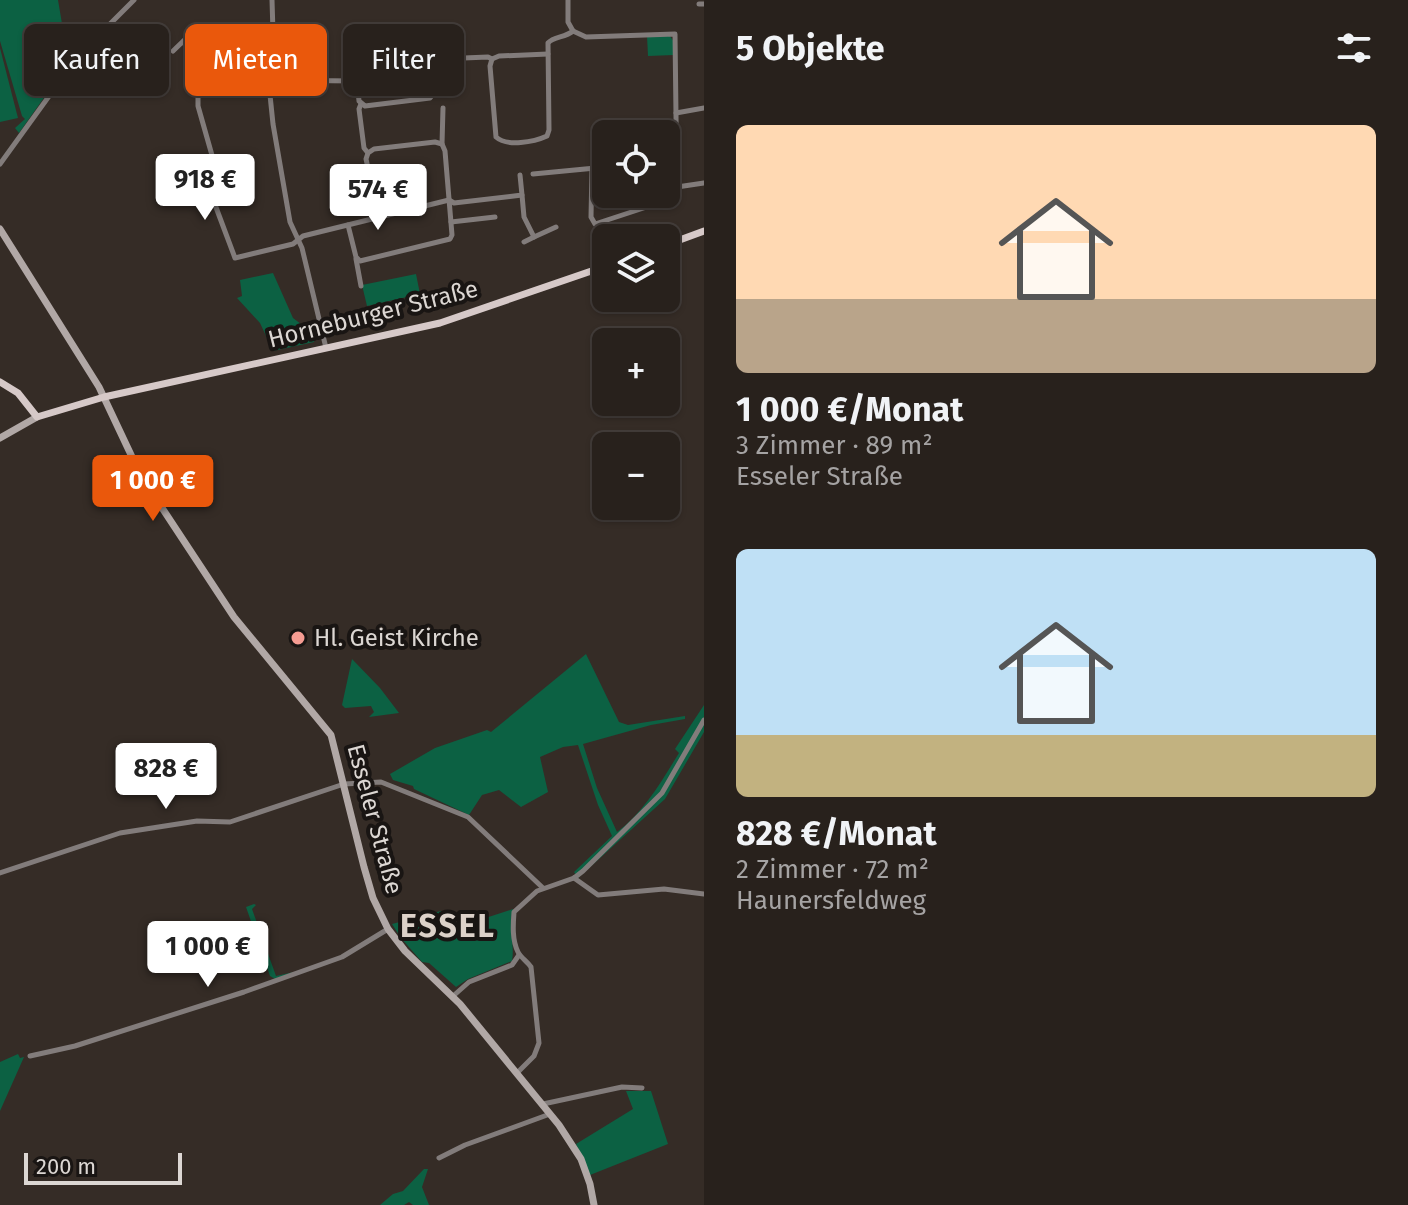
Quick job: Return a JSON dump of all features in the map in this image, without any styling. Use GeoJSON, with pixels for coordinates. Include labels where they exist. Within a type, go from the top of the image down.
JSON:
{"type":"FeatureCollection","features":[{"type":"Feature","properties":{"kind":"main road","name":"Esseler Straße"},"geometry":{"type":"LineString","coordinates":[[0,229],[104,397],[141,476],[234,617],[330,733],[371,890],[388,929],[405,951],[452,997],[550,1114],[581,1159],[594,1205]]}},
{"type":"Feature","properties":{"kind":"main road"},"geometry":{"type":"LineString","coordinates":[[680,240],[704,231]]}},
{"type":"Feature","properties":{"kind":"main road","name":"Horneburger Straße"},"geometry":{"type":"LineString","coordinates":[[37,417],[104,397],[459,318],[592,271]]}},
{"type":"Feature","properties":{"kind":"main road"},"geometry":{"type":"LineString","coordinates":[[0,382],[18,393],[37,417],[0,438]]}},
{"type":"Feature","properties":{"kind":"street"},"geometry":{"type":"LineString","coordinates":[[0,164],[78,56],[134,0]]}},
{"type":"Feature","properties":{"kind":"street"},"geometry":{"type":"LineString","coordinates":[[272,0],[273,24]]}},
{"type":"Feature","properties":{"kind":"street"},"geometry":{"type":"LineString","coordinates":[[568,0],[568,22],[573,31],[586,37],[675,34],[676,120]]}},
{"type":"Feature","properties":{"kind":"street"},"geometry":{"type":"LineString","coordinates":[[492,59],[496,137],[501,142],[540,139],[548,134],[550,40],[565,37],[573,31]]}},
{"type":"Feature","properties":{"kind":"street"},"geometry":{"type":"LineString","coordinates":[[173,51],[184,41],[185,44]]}},
{"type":"Feature","properties":{"kind":"street"},"geometry":{"type":"LineString","coordinates":[[464,58],[548,54]]}},
{"type":"Feature","properties":{"kind":"street"},"geometry":{"type":"LineString","coordinates":[[198,96],[198,106],[223,194],[214,198],[214,202],[235,258],[449,200],[454,203],[522,195]]}},
{"type":"Feature","properties":{"kind":"street"},"geometry":{"type":"LineString","coordinates":[[270,96],[290,222],[298,239],[326,348]]}},
{"type":"Feature","properties":{"kind":"street"},"geometry":{"type":"LineString","coordinates":[[360,96],[364,148],[368,153]]}},
{"type":"Feature","properties":{"kind":"street"},"geometry":{"type":"LineString","coordinates":[[361,104],[369,106],[433,96]]}},
{"type":"Feature","properties":{"kind":"street"},"geometry":{"type":"LineString","coordinates":[[356,257],[364,261],[448,240],[452,235],[442,144],[443,108]]}},
{"type":"Feature","properties":{"kind":"street"},"geometry":{"type":"LineString","coordinates":[[676,113],[704,108]]}},
{"type":"Feature","properties":{"kind":"street"},"geometry":{"type":"LineString","coordinates":[[379,217],[366,159],[368,153],[374,149],[435,142],[442,144]]}},
{"type":"Feature","properties":{"kind":"street"},"geometry":{"type":"LineString","coordinates":[[533,174],[592,168],[591,217],[595,224],[644,208]]}},
{"type":"Feature","properties":{"kind":"street"},"geometry":{"type":"LineString","coordinates":[[520,175],[524,217],[534,237]]}},
{"type":"Feature","properties":{"kind":"street"},"geometry":{"type":"LineString","coordinates":[[680,187],[704,183]]}},
{"type":"Feature","properties":{"kind":"street"},"geometry":{"type":"LineString","coordinates":[[451,222],[495,217]]}},
{"type":"Feature","properties":{"kind":"street"},"geometry":{"type":"LineString","coordinates":[[348,225],[361,286]]}},
{"type":"Feature","properties":{"kind":"street"},"geometry":{"type":"LineString","coordinates":[[524,242],[556,227]]}},
{"type":"Feature","properties":{"kind":"street"},"geometry":{"type":"LineString","coordinates":[[517,1073],[534,1056],[539,1038],[531,967],[519,955],[512,930],[514,912],[543,888],[574,878],[662,793],[704,720]]}},
{"type":"Feature","properties":{"kind":"street"},"geometry":{"type":"LineString","coordinates":[[0,873],[120,833],[197,821],[230,822],[344,784],[371,781],[392,784],[468,817],[543,888]]}},
{"type":"Feature","properties":{"kind":"street"},"geometry":{"type":"LineString","coordinates":[[574,878],[598,895],[664,889],[704,894]]}},
{"type":"Feature","properties":{"kind":"street"},"geometry":{"type":"LineString","coordinates":[[30,1056],[75,1046],[244,992],[342,957],[388,929]]}},
{"type":"Feature","properties":{"kind":"street"},"geometry":{"type":"LineString","coordinates":[[452,997],[469,982],[512,965],[519,955]]}},
{"type":"Feature","properties":{"kind":"street"},"geometry":{"type":"LineString","coordinates":[[542,1105],[622,1087],[642,1088]]}},
{"type":"Feature","properties":{"kind":"street"},"geometry":{"type":"LineString","coordinates":[[439,1158],[465,1145],[550,1114]]}},
{"type":"Feature","properties":{"kind":"green space"},"geometry":{"type":"Polygon","coordinates":[[[0,0],[58,0],[62,24],[24,24],[24,96],[45,96],[19,133],[15,128],[25,119],[0,41],[0,0]]]}},
{"type":"Feature","properties":{"kind":"green space"},"geometry":{"type":"Polygon","coordinates":[[[647,36],[670,36],[674,42],[674,55],[648,56],[647,36]]]}},
{"type":"Feature","properties":{"kind":"green space"},"geometry":{"type":"Polygon","coordinates":[[[0,48],[18,118],[0,122],[0,48]]]}},
{"type":"Feature","properties":{"kind":"green space"},"geometry":{"type":"Polygon","coordinates":[[[273,273],[293,318],[301,324],[304,336],[316,333],[314,342],[273,351],[260,323],[237,298],[242,296],[240,280],[273,273]]]}},
{"type":"Feature","properties":{"kind":"green space"},"geometry":{"type":"Polygon","coordinates":[[[416,274],[420,294],[367,306],[362,285],[416,274]]]}},
{"type":"Feature","properties":{"kind":"green space"},"geometry":{"type":"Polygon","coordinates":[[[586,654],[619,722],[628,725],[685,716],[685,719],[583,744],[597,788],[617,832],[636,815],[659,785],[679,753],[675,749],[704,705],[704,732],[665,799],[578,878],[574,872],[612,836],[578,745],[563,747],[540,757],[548,792],[521,807],[499,790],[482,795],[469,815],[413,786],[393,780],[390,774],[435,748],[487,730],[491,732],[586,654]]]}},
{"type":"Feature","properties":{"kind":"green space"},"geometry":{"type":"Polygon","coordinates":[[[352,659],[399,713],[369,717],[374,712],[371,706],[345,708],[342,705],[352,659]]]}},
{"type":"Feature","properties":{"kind":"green space"},"geometry":{"type":"Polygon","coordinates":[[[254,904],[252,909],[276,976],[294,972],[275,979],[270,976],[246,907],[254,904]]]}},
{"type":"Feature","properties":{"kind":"green space"},"geometry":{"type":"Polygon","coordinates":[[[513,909],[512,961],[456,987],[429,963],[422,962],[392,924],[441,911],[458,927],[513,909]]]}},
{"type":"Feature","properties":{"kind":"green space"},"geometry":{"type":"Polygon","coordinates":[[[18,1054],[20,1058],[24,1057],[0,1111],[0,1062],[18,1054]]]}},
{"type":"Feature","properties":{"kind":"green space"},"geometry":{"type":"Polygon","coordinates":[[[626,1091],[651,1091],[668,1144],[590,1175],[576,1144],[633,1109],[626,1091]]]}},
{"type":"Feature","properties":{"kind":"green space"},"geometry":{"type":"Polygon","coordinates":[[[424,1169],[428,1169],[422,1187],[429,1205],[409,1202],[404,1205],[380,1205],[393,1194],[403,1191],[424,1169]]]}},
{"type":"Feature","properties":{"kind":"place","name":"Hl. Geist Kirche"},"geometry":{"type":"Point","coordinates":[298,638]}},
{"type":"Feature","properties":{"kind":"district","name":"ESSEL"},"geometry":{"type":"Point","coordinates":[448,926]}}]}
